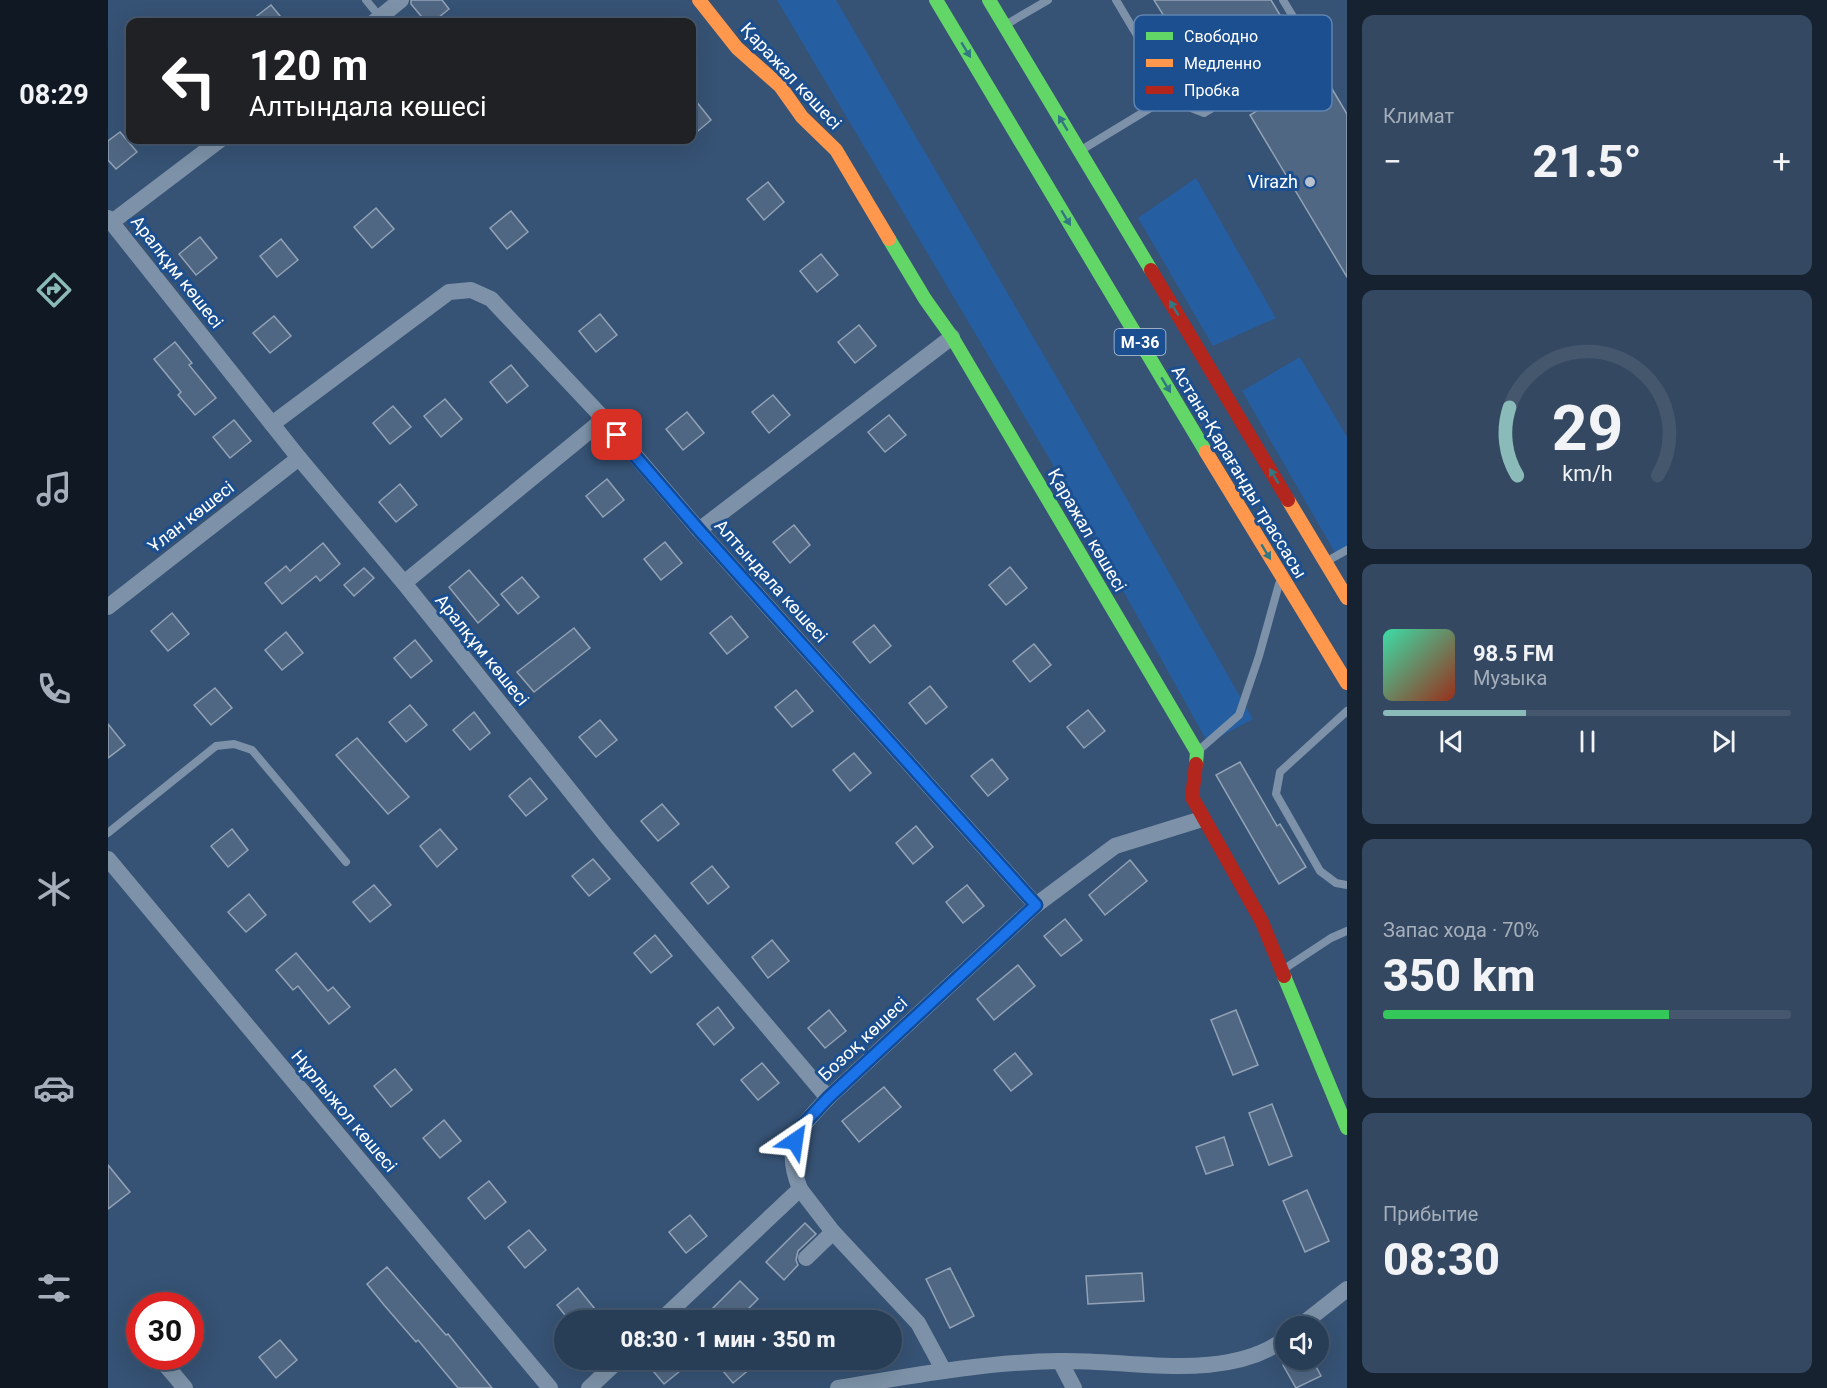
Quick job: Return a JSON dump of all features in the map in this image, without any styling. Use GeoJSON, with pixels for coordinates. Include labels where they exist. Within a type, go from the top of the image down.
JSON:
{"type":"FeatureCollection","features":[{"type":"Feature","properties":{"kind":"main road","name":"Қаражал көшесі"},"geometry":{"type":"LineString","coordinates":[[699,0],[737,48],[780,86],[802,117],[836,150],[924,299],[952,337],[1197,752]]}},
{"type":"Feature","properties":{"kind":"main road","name":"Астана-Қарағанды трассасы"},"geometry":{"type":"LineString","coordinates":[[936,0],[1281,577],[1347,683]]}},
{"type":"Feature","properties":{"kind":"main road","name":"Астана-Қарағанды трассасы"},"geometry":{"type":"LineString","coordinates":[[989,0],[1347,598]]}},
{"type":"Feature","properties":{"kind":"main road"},"geometry":{"type":"LineString","coordinates":[[1197,752],[1192,797],[1202,819],[1262,922],[1347,1128]]}},
{"type":"Feature","properties":{"kind":"street"},"geometry":{"type":"LineString","coordinates":[[379,18],[401,0]]}},
{"type":"Feature","properties":{"kind":"street"},"geometry":{"type":"LineString","coordinates":[[110,220],[214,144]]}},
{"type":"Feature","properties":{"kind":"street","name":"Аралқұм көшесі"},"geometry":{"type":"LineString","coordinates":[[110,220],[299,458],[404,583],[607,837],[828,1098]]}},
{"type":"Feature","properties":{"kind":"street","name":"Алтындала көшесі"},"geometry":{"type":"LineString","coordinates":[[273,424],[449,292],[471,290],[491,299],[604,419],[699,530],[1036,905]]}},
{"type":"Feature","properties":{"kind":"street"},"geometry":{"type":"LineString","coordinates":[[699,530],[952,337]]}},
{"type":"Feature","properties":{"kind":"street"},"geometry":{"type":"LineString","coordinates":[[404,583],[604,419]]}},
{"type":"Feature","properties":{"kind":"street","name":"Ұлан көшесі"},"geometry":{"type":"LineString","coordinates":[[108,607],[299,458]]}},
{"type":"Feature","properties":{"kind":"street","name":"Бозоқ көшесі"},"geometry":{"type":"LineString","coordinates":[[800,1189],[791,1153],[799,1129],[828,1098],[1036,905],[1115,846],[1202,819]]}},
{"type":"Feature","properties":{"kind":"street","name":"Нұрлыжол көшесі"},"geometry":{"type":"LineString","coordinates":[[108,859],[550,1388]]}},
{"type":"Feature","properties":{"kind":"street"},"geometry":{"type":"LineString","coordinates":[[672,1310],[800,1189],[833,1232],[918,1323],[944,1371]]}},
{"type":"Feature","properties":{"kind":"street"},"geometry":{"type":"LineString","coordinates":[[806,1258],[833,1232]]}},
{"type":"Feature","properties":{"kind":"street"},"geometry":{"type":"LineString","coordinates":[[1312,1316],[1347,1288]]}},
{"type":"Feature","properties":{"kind":"street"},"geometry":{"type":"LineString","coordinates":[[838,1388],[944,1371],[1060,1360],[1196,1365],[1242,1359],[1275,1347]]}},
{"type":"Feature","properties":{"kind":"street"},"geometry":{"type":"LineString","coordinates":[[1060,1360],[1074,1388]]}},
{"type":"Feature","properties":{"kind":"street"},"geometry":{"type":"LineString","coordinates":[[170,1370],[185,1388]]}},
{"type":"Feature","properties":{"kind":"street"},"geometry":{"type":"LineString","coordinates":[[589,1388],[608,1370]]}},
{"type":"Feature","properties":{"kind":"lane"},"geometry":{"type":"LineString","coordinates":[[366,0],[376,18]]}},
{"type":"Feature","properties":{"kind":"lane"},"geometry":{"type":"LineString","coordinates":[[1005,26],[1048,0]]}},
{"type":"Feature","properties":{"kind":"lane"},"geometry":{"type":"LineString","coordinates":[[1116,0],[1134,30]]}},
{"type":"Feature","properties":{"kind":"lane"},"geometry":{"type":"LineString","coordinates":[[1283,0],[1292,15]]}},
{"type":"Feature","properties":{"kind":"lane"},"geometry":{"type":"LineString","coordinates":[[1080,151],[1144,111]]}},
{"type":"Feature","properties":{"kind":"lane"},"geometry":{"type":"LineString","coordinates":[[1326,563],[1347,550]]}},
{"type":"Feature","properties":{"kind":"lane"},"geometry":{"type":"LineString","coordinates":[[1197,752],[1239,715],[1260,657],[1281,577]]}},
{"type":"Feature","properties":{"kind":"lane"},"geometry":{"type":"LineString","coordinates":[[1347,711],[1280,772],[1276,794],[1320,871],[1335,883],[1347,885]]}},
{"type":"Feature","properties":{"kind":"lane"},"geometry":{"type":"LineString","coordinates":[[108,833],[216,746],[234,744],[252,750],[346,861]]}},
{"type":"Feature","properties":{"kind":"lane"},"geometry":{"type":"LineString","coordinates":[[1281,971],[1331,938],[1347,931]]}},
{"type":"Feature","properties":{"kind":"shaded area"},"geometry":{"type":"Polygon","coordinates":[[[777,0],[836,0],[1253,719],[1208,743],[1048,456],[777,0]]]}},
{"type":"Feature","properties":{"kind":"shaded area"},"geometry":{"type":"Polygon","coordinates":[[[1196,178],[1276,318],[1213,346],[1138,218],[1196,178]]]}},
{"type":"Feature","properties":{"kind":"shaded area"},"geometry":{"type":"Polygon","coordinates":[[[1300,357],[1347,437],[1347,550],[1337,556],[1242,391],[1300,357]]]}},
{"type":"Feature","properties":{"kind":"building"},"geometry":{"type":"Polygon","coordinates":[[[411,0],[442,0],[449,9],[438,18],[423,18],[411,4],[411,0]]]}},
{"type":"Feature","properties":{"kind":"building"},"geometry":{"type":"Polygon","coordinates":[[[1154,0],[1271,0],[1280,15],[1163,15],[1154,0]]]}},
{"type":"Feature","properties":{"kind":"building"},"geometry":{"type":"Polygon","coordinates":[[[271,5],[282,18],[254,18],[271,5]]]}},
{"type":"Feature","properties":{"kind":"building"},"geometry":{"type":"Polygon","coordinates":[[[1332,89],[1347,114],[1347,277],[1250,115],[1257,111],[1332,111],[1332,89]]]}},
{"type":"Feature","properties":{"kind":"building"},"geometry":{"type":"Polygon","coordinates":[[[696,101],[711,120],[696,133],[696,101]]]}},
{"type":"Feature","properties":{"kind":"building"},"geometry":{"type":"Polygon","coordinates":[[[120,132],[126,139],[126,144],[130,144],[137,152],[116,169],[108,160],[108,141],[120,132]]]}},
{"type":"Feature","properties":{"kind":"building"},"geometry":{"type":"Polygon","coordinates":[[[768,182],[784,202],[764,220],[747,199],[768,182]]]}},
{"type":"Feature","properties":{"kind":"building"},"geometry":{"type":"Polygon","coordinates":[[[376,208],[394,229],[372,248],[354,227],[376,208]]]}},
{"type":"Feature","properties":{"kind":"building"},"geometry":{"type":"Polygon","coordinates":[[[511,211],[528,232],[507,249],[490,228],[511,211]]]}},
{"type":"Feature","properties":{"kind":"building"},"geometry":{"type":"Polygon","coordinates":[[[200,237],[217,258],[196,275],[179,254],[200,237]]]}},
{"type":"Feature","properties":{"kind":"building"},"geometry":{"type":"Polygon","coordinates":[[[281,239],[298,260],[277,277],[260,256],[281,239]]]}},
{"type":"Feature","properties":{"kind":"building"},"geometry":{"type":"Polygon","coordinates":[[[821,254],[838,275],[817,292],[800,271],[821,254]]]}},
{"type":"Feature","properties":{"kind":"building"},"geometry":{"type":"Polygon","coordinates":[[[600,314],[617,335],[596,352],[579,331],[600,314]]]}},
{"type":"Feature","properties":{"kind":"building"},"geometry":{"type":"Polygon","coordinates":[[[274,316],[291,336],[270,353],[253,333],[274,316]]]}},
{"type":"Feature","properties":{"kind":"building"},"geometry":{"type":"Polygon","coordinates":[[[859,325],[876,346],[855,363],[838,342],[859,325]]]}},
{"type":"Feature","properties":{"kind":"building"},"geometry":{"type":"Polygon","coordinates":[[[175,342],[192,363],[189,365],[216,398],[195,415],[178,395],[181,392],[154,359],[175,342]]]}},
{"type":"Feature","properties":{"kind":"building"},"geometry":{"type":"Polygon","coordinates":[[[511,365],[528,386],[507,403],[490,382],[511,365]]]}},
{"type":"Feature","properties":{"kind":"building"},"geometry":{"type":"Polygon","coordinates":[[[773,395],[790,415],[769,433],[752,412],[773,395]]]}},
{"type":"Feature","properties":{"kind":"building"},"geometry":{"type":"Polygon","coordinates":[[[445,399],[462,419],[441,437],[424,416],[445,399]]]}},
{"type":"Feature","properties":{"kind":"building"},"geometry":{"type":"Polygon","coordinates":[[[393,406],[411,427],[390,444],[373,423],[393,406]]]}},
{"type":"Feature","properties":{"kind":"building"},"geometry":{"type":"Polygon","coordinates":[[[687,412],[704,433],[683,450],[666,429],[687,412]]]}},
{"type":"Feature","properties":{"kind":"building"},"geometry":{"type":"Polygon","coordinates":[[[889,415],[906,435],[885,452],[868,432],[889,415]]]}},
{"type":"Feature","properties":{"kind":"building"},"geometry":{"type":"Polygon","coordinates":[[[234,420],[251,441],[230,458],[213,437],[234,420]]]}},
{"type":"Feature","properties":{"kind":"building"},"geometry":{"type":"Polygon","coordinates":[[[607,479],[624,500],[603,517],[586,496],[607,479]]]}},
{"type":"Feature","properties":{"kind":"building"},"geometry":{"type":"Polygon","coordinates":[[[400,484],[417,505],[396,522],[379,502],[400,484]]]}},
{"type":"Feature","properties":{"kind":"building"},"geometry":{"type":"Polygon","coordinates":[[[794,525],[810,545],[790,563],[773,542],[794,525]]]}},
{"type":"Feature","properties":{"kind":"building"},"geometry":{"type":"Polygon","coordinates":[[[665,542],[682,563],[661,580],[644,559],[665,542]]]}},
{"type":"Feature","properties":{"kind":"building"},"geometry":{"type":"Polygon","coordinates":[[[323,543],[340,564],[320,581],[316,576],[282,604],[265,583],[286,566],[290,571],[323,543]]]}},
{"type":"Feature","properties":{"kind":"building"},"geometry":{"type":"Polygon","coordinates":[[[1010,567],[1027,588],[1006,605],[989,585],[1010,567]]]}},
{"type":"Feature","properties":{"kind":"building"},"geometry":{"type":"Polygon","coordinates":[[[364,568],[374,578],[354,596],[344,585],[364,568]]]}},
{"type":"Feature","properties":{"kind":"building"},"geometry":{"type":"Polygon","coordinates":[[[469,570],[499,605],[478,623],[449,587],[469,570]]]}},
{"type":"Feature","properties":{"kind":"building"},"geometry":{"type":"Polygon","coordinates":[[[522,577],[539,597],[518,614],[501,594],[522,577]]]}},
{"type":"Feature","properties":{"kind":"building"},"geometry":{"type":"Polygon","coordinates":[[[172,613],[189,634],[168,651],[151,631],[172,613]]]}},
{"type":"Feature","properties":{"kind":"building"},"geometry":{"type":"Polygon","coordinates":[[[731,616],[748,637],[727,654],[710,633],[731,616]]]}},
{"type":"Feature","properties":{"kind":"building"},"geometry":{"type":"Polygon","coordinates":[[[874,625],[891,646],[870,663],[853,642],[874,625]]]}},
{"type":"Feature","properties":{"kind":"building"},"geometry":{"type":"Polygon","coordinates":[[[574,628],[590,648],[534,692],[517,672],[574,628]]]}},
{"type":"Feature","properties":{"kind":"building"},"geometry":{"type":"Polygon","coordinates":[[[286,632],[303,653],[282,670],[265,650],[286,632]]]}},
{"type":"Feature","properties":{"kind":"building"},"geometry":{"type":"Polygon","coordinates":[[[415,640],[432,661],[411,678],[394,658],[415,640]]]}},
{"type":"Feature","properties":{"kind":"building"},"geometry":{"type":"Polygon","coordinates":[[[1034,644],[1051,665],[1030,682],[1013,661],[1034,644]]]}},
{"type":"Feature","properties":{"kind":"building"},"geometry":{"type":"Polygon","coordinates":[[[930,686],[947,707],[926,724],[909,703],[930,686]]]}},
{"type":"Feature","properties":{"kind":"building"},"geometry":{"type":"Polygon","coordinates":[[[215,688],[232,708],[211,725],[194,705],[215,688]]]}},
{"type":"Feature","properties":{"kind":"building"},"geometry":{"type":"Polygon","coordinates":[[[796,690],[813,711],[792,727],[775,707],[796,690]]]}},
{"type":"Feature","properties":{"kind":"building"},"geometry":{"type":"Polygon","coordinates":[[[410,705],[427,725],[406,742],[389,722],[410,705]]]}},
{"type":"Feature","properties":{"kind":"building"},"geometry":{"type":"Polygon","coordinates":[[[1088,710],[1105,731],[1084,748],[1067,727],[1088,710]]]}},
{"type":"Feature","properties":{"kind":"building"},"geometry":{"type":"Polygon","coordinates":[[[474,712],[490,733],[470,750],[453,730],[474,712]]]}},
{"type":"Feature","properties":{"kind":"building"},"geometry":{"type":"Polygon","coordinates":[[[600,720],[617,740],[596,757],[579,737],[600,720]]]}},
{"type":"Feature","properties":{"kind":"building"},"geometry":{"type":"Polygon","coordinates":[[[108,724],[125,745],[108,758],[108,724]]]}},
{"type":"Feature","properties":{"kind":"building"},"geometry":{"type":"Polygon","coordinates":[[[357,738],[409,797],[388,814],[336,755],[357,738]]]}},
{"type":"Feature","properties":{"kind":"building"},"geometry":{"type":"Polygon","coordinates":[[[854,753],[871,773],[850,791],[833,770],[854,753]]]}},
{"type":"Feature","properties":{"kind":"building"},"geometry":{"type":"Polygon","coordinates":[[[992,759],[1008,779],[988,796],[971,776],[992,759]]]}},
{"type":"Feature","properties":{"kind":"building"},"geometry":{"type":"Polygon","coordinates":[[[1240,762],[1277,826],[1280,824],[1306,867],[1279,884],[1216,775],[1240,762]]]}},
{"type":"Feature","properties":{"kind":"building"},"geometry":{"type":"Polygon","coordinates":[[[530,778],[547,799],[526,816],[509,796],[530,778]]]}},
{"type":"Feature","properties":{"kind":"building"},"geometry":{"type":"Polygon","coordinates":[[[662,804],[679,824],[658,841],[641,821],[662,804]]]}},
{"type":"Feature","properties":{"kind":"building"},"geometry":{"type":"Polygon","coordinates":[[[916,826],[933,847],[913,864],[896,843],[916,826]]]}},
{"type":"Feature","properties":{"kind":"building"},"geometry":{"type":"Polygon","coordinates":[[[232,829],[248,850],[228,867],[211,846],[232,829]]]}},
{"type":"Feature","properties":{"kind":"building"},"geometry":{"type":"Polygon","coordinates":[[[440,829],[457,849],[437,867],[420,846],[440,829]]]}},
{"type":"Feature","properties":{"kind":"building"},"geometry":{"type":"Polygon","coordinates":[[[593,859],[610,879],[589,896],[572,876],[593,859]]]}},
{"type":"Feature","properties":{"kind":"building"},"geometry":{"type":"Polygon","coordinates":[[[1130,860],[1147,881],[1105,915],[1089,895],[1130,860]]]}},
{"type":"Feature","properties":{"kind":"building"},"geometry":{"type":"Polygon","coordinates":[[[712,866],[729,887],[708,904],[691,883],[712,866]]]}},
{"type":"Feature","properties":{"kind":"building"},"geometry":{"type":"Polygon","coordinates":[[[374,885],[391,905],[370,922],[353,902],[374,885]]]}},
{"type":"Feature","properties":{"kind":"building"},"geometry":{"type":"Polygon","coordinates":[[[967,885],[984,906],[963,923],[946,902],[967,885]]]}},
{"type":"Feature","properties":{"kind":"building"},"geometry":{"type":"Polygon","coordinates":[[[249,894],[266,915],[246,932],[228,912],[249,894]]]}},
{"type":"Feature","properties":{"kind":"building"},"geometry":{"type":"Polygon","coordinates":[[[1065,919],[1082,940],[1061,956],[1044,936],[1065,919]]]}},
{"type":"Feature","properties":{"kind":"building"},"geometry":{"type":"Polygon","coordinates":[[[655,935],[672,956],[651,973],[634,953],[655,935]]]}},
{"type":"Feature","properties":{"kind":"building"},"geometry":{"type":"Polygon","coordinates":[[[772,940],[789,961],[768,978],[752,957],[772,940]]]}},
{"type":"Feature","properties":{"kind":"building"},"geometry":{"type":"Polygon","coordinates":[[[296,953],[328,991],[333,987],[350,1007],[329,1024],[298,986],[293,990],[276,970],[296,953]]]}},
{"type":"Feature","properties":{"kind":"building"},"geometry":{"type":"Polygon","coordinates":[[[1018,965],[1035,986],[994,1020],[977,999],[1018,965]]]}},
{"type":"Feature","properties":{"kind":"building"},"geometry":{"type":"Polygon","coordinates":[[[718,1007],[734,1028],[714,1045],[697,1024],[718,1007]]]}},
{"type":"Feature","properties":{"kind":"building"},"geometry":{"type":"Polygon","coordinates":[[[829,1010],[846,1031],[825,1048],[808,1028],[829,1010]]]}},
{"type":"Feature","properties":{"kind":"building"},"geometry":{"type":"Polygon","coordinates":[[[1236,1010],[1258,1065],[1233,1075],[1211,1020],[1236,1010]]]}},
{"type":"Feature","properties":{"kind":"building"},"geometry":{"type":"Polygon","coordinates":[[[1015,1053],[1032,1074],[1011,1091],[994,1070],[1015,1053]]]}},
{"type":"Feature","properties":{"kind":"building"},"geometry":{"type":"Polygon","coordinates":[[[762,1063],[779,1083],[758,1100],[741,1080],[762,1063]]]}},
{"type":"Feature","properties":{"kind":"building"},"geometry":{"type":"Polygon","coordinates":[[[395,1069],[412,1090],[391,1107],[374,1086],[395,1069]]]}},
{"type":"Feature","properties":{"kind":"building"},"geometry":{"type":"Polygon","coordinates":[[[884,1087],[901,1107],[859,1142],[842,1121],[884,1087]]]}},
{"type":"Feature","properties":{"kind":"building"},"geometry":{"type":"Polygon","coordinates":[[[1272,1104],[1292,1156],[1269,1165],[1249,1113],[1272,1104]]]}},
{"type":"Feature","properties":{"kind":"building"},"geometry":{"type":"Polygon","coordinates":[[[444,1120],[461,1141],[440,1158],[423,1138],[444,1120]]]}},
{"type":"Feature","properties":{"kind":"building"},"geometry":{"type":"Polygon","coordinates":[[[1224,1137],[1233,1165],[1206,1174],[1196,1147],[1224,1137]]]}},
{"type":"Feature","properties":{"kind":"building"},"geometry":{"type":"Polygon","coordinates":[[[108,1165],[130,1192],[108,1209],[108,1165]]]}},
{"type":"Feature","properties":{"kind":"building"},"geometry":{"type":"Polygon","coordinates":[[[489,1181],[506,1202],[485,1219],[468,1198],[489,1181]]]}},
{"type":"Feature","properties":{"kind":"building"},"geometry":{"type":"Polygon","coordinates":[[[1307,1190],[1329,1241],[1305,1252],[1283,1201],[1307,1190]]]}},
{"type":"Feature","properties":{"kind":"building"},"geometry":{"type":"Polygon","coordinates":[[[690,1215],[707,1236],[686,1253],[669,1232],[690,1215]]]}},
{"type":"Feature","properties":{"kind":"building"},"geometry":{"type":"Polygon","coordinates":[[[805,1223],[816,1234],[798,1251],[796,1260],[798,1265],[784,1280],[766,1262],[805,1223]]]}},
{"type":"Feature","properties":{"kind":"building"},"geometry":{"type":"Polygon","coordinates":[[[529,1230],[546,1250],[525,1268],[508,1247],[529,1230]]]}},
{"type":"Feature","properties":{"kind":"building"},"geometry":{"type":"Polygon","coordinates":[[[387,1267],[446,1335],[448,1334],[492,1388],[458,1388],[418,1340],[416,1342],[367,1284],[387,1267]]]}},
{"type":"Feature","properties":{"kind":"building"},"geometry":{"type":"Polygon","coordinates":[[[950,1268],[974,1316],[950,1328],[926,1279],[950,1268]]]}},
{"type":"Feature","properties":{"kind":"building"},"geometry":{"type":"Polygon","coordinates":[[[1142,1273],[1144,1301],[1088,1304],[1086,1276],[1142,1273]]]}},
{"type":"Feature","properties":{"kind":"building"},"geometry":{"type":"Polygon","coordinates":[[[740,1281],[758,1299],[747,1310],[711,1310],[740,1281]]]}},
{"type":"Feature","properties":{"kind":"building"},"geometry":{"type":"Polygon","coordinates":[[[578,1288],[595,1309],[561,1310],[557,1305],[578,1288]]]}},
{"type":"Feature","properties":{"kind":"building"},"geometry":{"type":"Polygon","coordinates":[[[280,1340],[297,1360],[276,1378],[259,1357],[280,1340]]]}},
{"type":"Feature","properties":{"kind":"building"},"geometry":{"type":"Polygon","coordinates":[[[652,1370],[681,1370],[664,1384],[652,1370]]]}},
{"type":"Feature","properties":{"kind":"building"},"geometry":{"type":"Polygon","coordinates":[[[722,1370],[749,1370],[733,1383],[722,1370]]]}},
{"type":"Feature","properties":{"kind":"building"},"geometry":{"type":"Polygon","coordinates":[[[1286,1370],[1318,1370],[1321,1376],[1296,1388],[1286,1370]]]}},
{"type":"Feature","properties":{"kind":"traffic: fast"},"geometry":{"type":"LineString","coordinates":[[936,0],[1206,452]]}},
{"type":"Feature","properties":{"kind":"traffic: fast"},"geometry":{"type":"LineString","coordinates":[[989,0],[1151,270]]}},
{"type":"Feature","properties":{"kind":"traffic: fast"},"geometry":{"type":"LineString","coordinates":[[889,239],[925,299],[952,337],[1197,752],[1196,764]]}},
{"type":"Feature","properties":{"kind":"traffic: fast"},"geometry":{"type":"LineString","coordinates":[[1284,976],[1347,1128]]}},
{"type":"Feature","properties":{"kind":"traffic: slow"},"geometry":{"type":"LineString","coordinates":[[699,0],[737,48],[780,86],[802,117],[836,150],[889,239]]}},
{"type":"Feature","properties":{"kind":"traffic: slow"},"geometry":{"type":"LineString","coordinates":[[1206,452],[1347,683]]}},
{"type":"Feature","properties":{"kind":"traffic: slow"},"geometry":{"type":"LineString","coordinates":[[1288,500],[1347,598]]}},
{"type":"Feature","properties":{"kind":"traffic: jam"},"geometry":{"type":"LineString","coordinates":[[1151,270],[1288,500]]}},
{"type":"Feature","properties":{"kind":"traffic: jam"},"geometry":{"type":"LineString","coordinates":[[1196,764],[1192,797],[1262,922],[1284,976]]}},
{"type":"Feature","properties":{"kind":"place","name":"Virazh"},"geometry":{"type":"Point","coordinates":[1310,182]}},
{"type":"Feature","properties":{"kind":"route"},"geometry":{"type":"LineString","coordinates":[[617,435],[699,530],[1036,905],[828,1098],[799,1129],[795,1141]]}}]}
